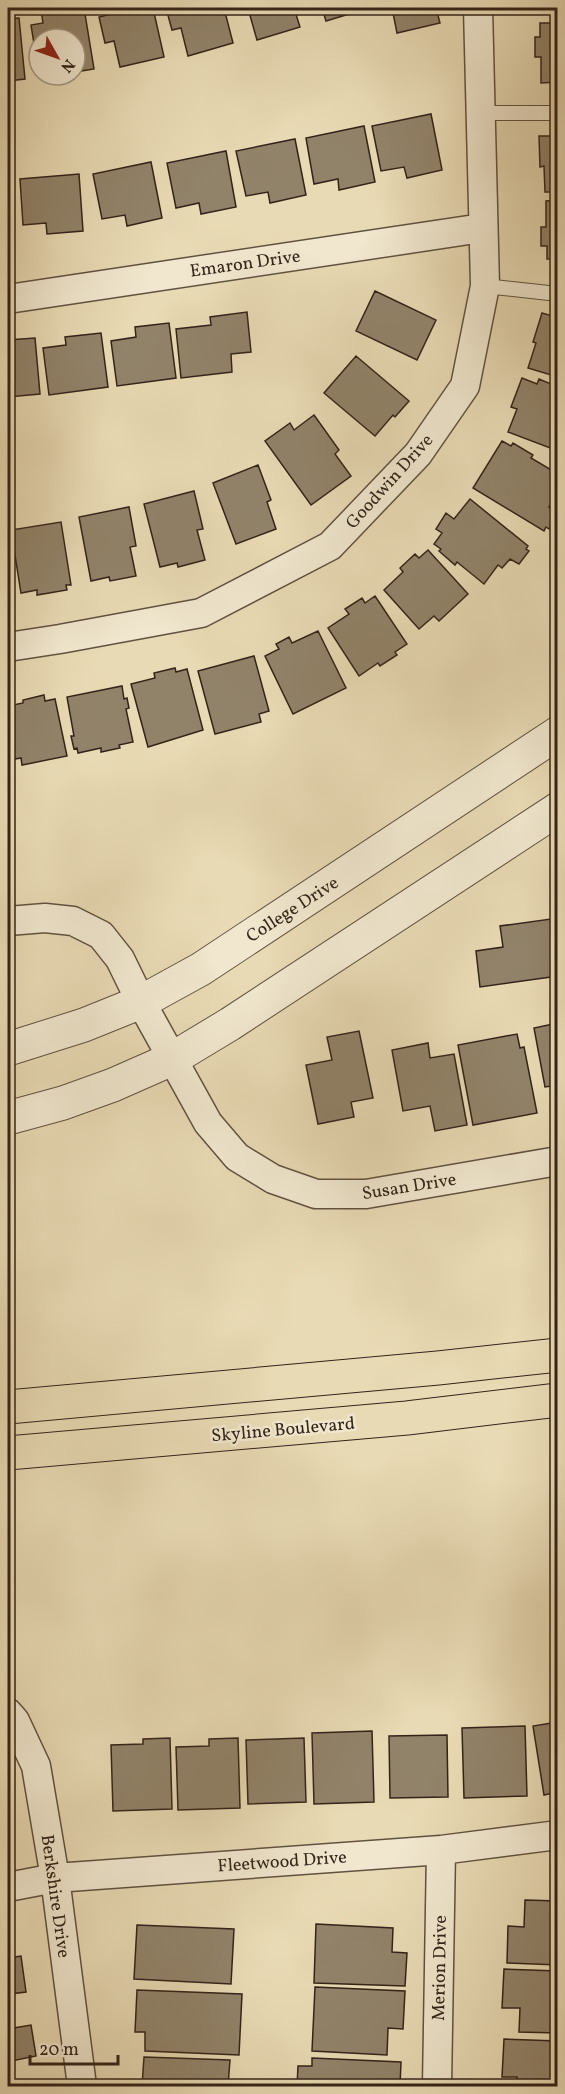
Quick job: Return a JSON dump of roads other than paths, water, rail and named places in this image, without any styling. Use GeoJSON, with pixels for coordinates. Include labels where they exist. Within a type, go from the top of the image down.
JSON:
{"type":"FeatureCollection","features":[{"type":"Feature","properties":{"kind":"main road"},"geometry":{"type":"LineString","coordinates":[[8,1407],[558,1355]]}},
{"type":"Feature","properties":{"kind":"main road","name":"Skyline Boulevard"},"geometry":{"type":"LineString","coordinates":[[8,1453],[407,1418],[558,1400]]}},
{"type":"Feature","properties":{"kind":"street","name":"Goodwin Drive"},"geometry":{"type":"LineString","coordinates":[[8,647],[201,613],[330,546],[418,454],[465,386],[485,286],[478,8]]}},
{"type":"Feature","properties":{"kind":"street","name":"Emaron Drive"},"geometry":{"type":"LineString","coordinates":[[8,298],[482,228]]}},
{"type":"Feature","properties":{"kind":"street","name":"College Drive"},"geometry":{"type":"LineString","coordinates":[[8,1049],[84,1025],[141,1002],[221,956],[558,733]]}},
{"type":"Feature","properties":{"kind":"street"},"geometry":{"type":"LineString","coordinates":[[8,1118],[63,1103],[113,1085],[165,1046],[230,1024],[558,809]]}},
{"type":"Feature","properties":{"kind":"street","name":"Susan Drive"},"geometry":{"type":"LineString","coordinates":[[8,921],[45,918],[73,921],[101,935],[120,958],[141,1002],[208,1123],[237,1157],[273,1179],[316,1194],[366,1194],[558,1161]]}},
{"type":"Feature","properties":{"kind":"street","name":"Berkshire Drive"},"geometry":{"type":"LineString","coordinates":[[8,1713],[15,1721],[36,1766],[55,1878],[82,2086]]}},
{"type":"Feature","properties":{"kind":"street","name":"Fleetwood Drive"},"geometry":{"type":"LineString","coordinates":[[8,1887],[55,1878],[441,1850],[558,1835]]}},
{"type":"Feature","properties":{"kind":"street","name":"Merion Drive"},"geometry":{"type":"LineString","coordinates":[[437,2086],[441,1850]]}},
{"type":"Feature","properties":{"kind":"lane"},"geometry":{"type":"LineString","coordinates":[[480,113],[558,113]]}},
{"type":"Feature","properties":{"kind":"lane"},"geometry":{"type":"LineString","coordinates":[[485,286],[558,294]]}}]}
